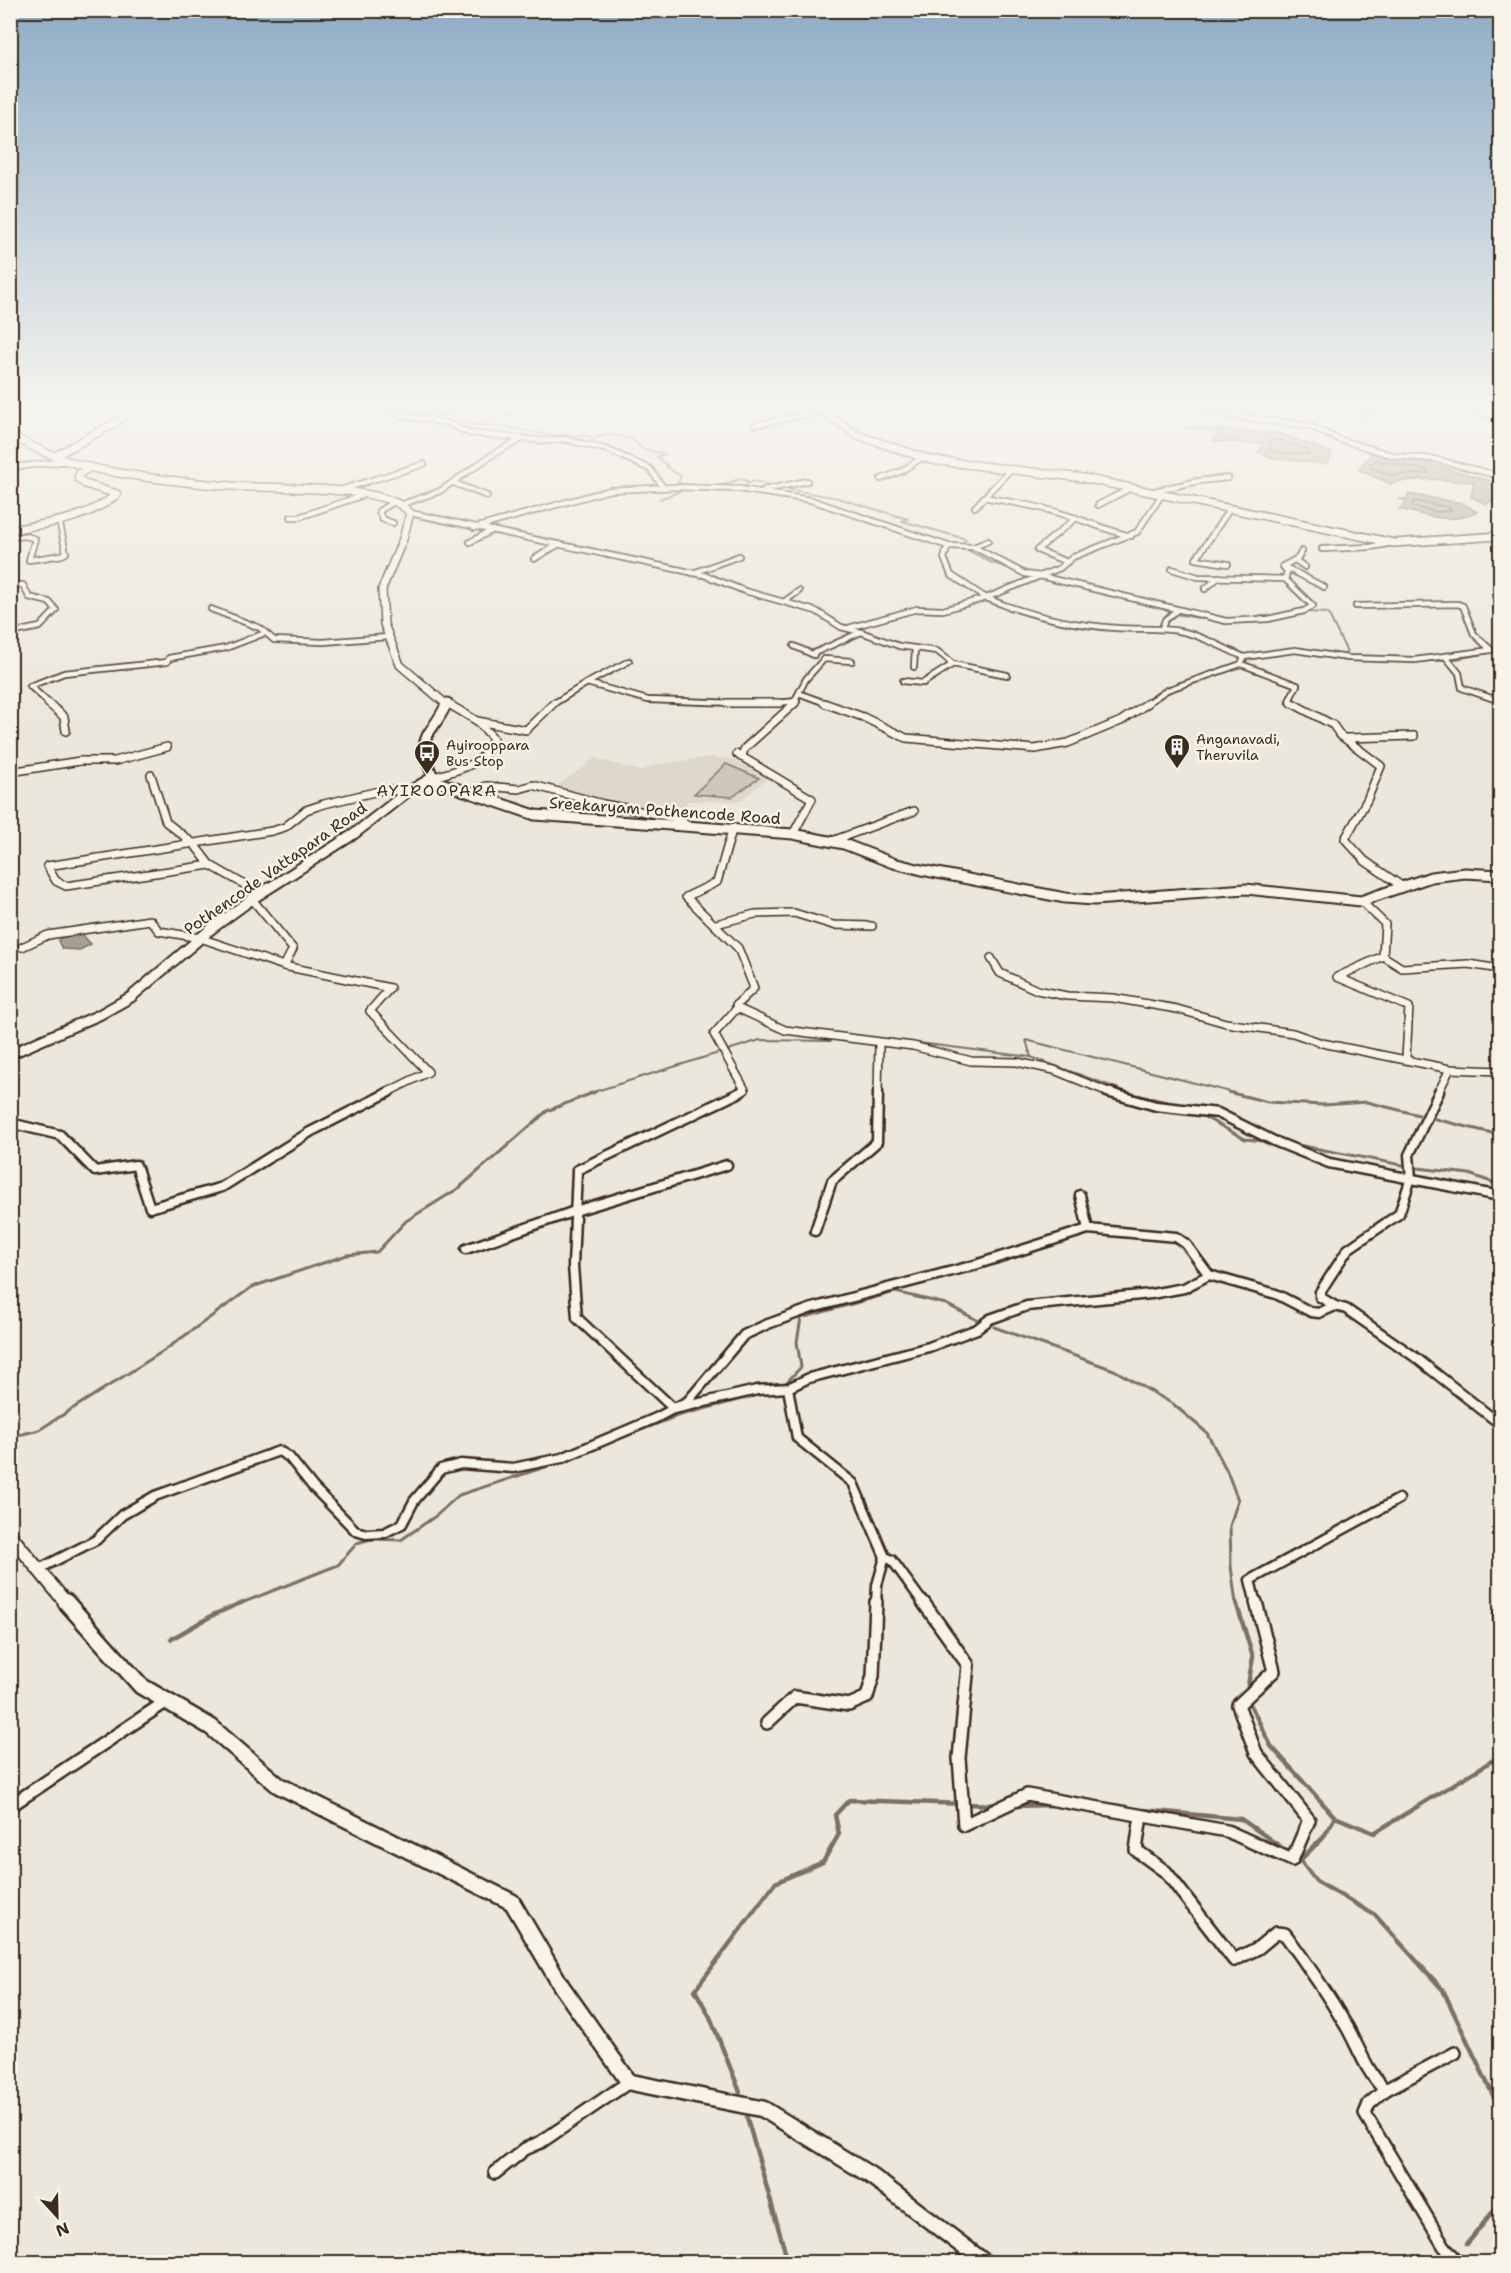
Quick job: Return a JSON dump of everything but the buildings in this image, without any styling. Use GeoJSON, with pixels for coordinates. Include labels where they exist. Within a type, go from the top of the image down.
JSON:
{"type":"FeatureCollection","features":[{"type":"Feature","properties":{"kind":"main road"},"geometry":{"type":"LineString","coordinates":[[10,530],[83,513]]}},
{"type":"Feature","properties":{"kind":"main road"},"geometry":{"type":"LineString","coordinates":[[410,513],[410,527],[383,584],[380,599],[388,637],[400,666],[446,702],[446,707],[423,742],[423,753],[432,777]]}},
{"type":"Feature","properties":{"kind":"main road"},"geometry":{"type":"LineString","coordinates":[[1244,513],[1394,543],[1500,536]]}},
{"type":"Feature","properties":{"kind":"main road","name":"Sreekaryam Pothencode Road"},"geometry":{"type":"LineString","coordinates":[[432,777],[438,782],[535,815],[561,819],[733,827],[793,834],[832,841],[902,866],[1065,898],[1103,899],[1246,889],[1361,901],[1375,900],[1403,887],[1445,874],[1500,875]]}},
{"type":"Feature","properties":{"kind":"main road","name":"Pothencode Vattapara Road"},"geometry":{"type":"LineString","coordinates":[[10,1054],[99,1015],[131,997],[200,938],[256,896],[354,834],[406,793],[432,777]]}},
{"type":"Feature","properties":{"kind":"main road"},"geometry":{"type":"LineString","coordinates":[[10,1535],[37,1570],[141,1686],[211,1726],[278,1785],[512,1902],[562,1987],[629,2082],[763,2109],[870,2175],[984,2262]]}},
{"type":"Feature","properties":{"kind":"street"},"geometry":{"type":"LineString","coordinates":[[291,517],[310,513]]}},
{"type":"Feature","properties":{"kind":"street"},"geometry":{"type":"LineString","coordinates":[[380,513],[382,519],[393,523]]}},
{"type":"Feature","properties":{"kind":"street"},"geometry":{"type":"LineString","coordinates":[[410,513],[692,573],[816,611],[847,628],[889,643],[937,651],[953,664],[1007,675]]}},
{"type":"Feature","properties":{"kind":"street"},"geometry":{"type":"LineString","coordinates":[[474,528],[526,513]]}},
{"type":"Feature","properties":{"kind":"street"},"geometry":{"type":"LineString","coordinates":[[850,513],[948,546],[974,547],[988,541]]}},
{"type":"Feature","properties":{"kind":"street"},"geometry":{"type":"LineString","coordinates":[[1054,513],[1076,518],[1091,526],[1131,536]]}},
{"type":"Feature","properties":{"kind":"street"},"geometry":{"type":"LineString","coordinates":[[847,628],[917,609],[943,610],[986,598],[1060,568],[1083,552],[1131,536],[1142,527],[1151,513]]}},
{"type":"Feature","properties":{"kind":"street"},"geometry":{"type":"LineString","coordinates":[[1227,513],[1196,559],[1208,563],[1228,564]]}},
{"type":"Feature","properties":{"kind":"street"},"geometry":{"type":"LineString","coordinates":[[1066,562],[1037,550],[1040,544],[1068,528],[1076,518]]}},
{"type":"Feature","properties":{"kind":"street"},"geometry":{"type":"LineString","coordinates":[[10,537],[26,536],[35,539],[29,560],[62,555],[66,553],[59,520]]}},
{"type":"Feature","properties":{"kind":"street"},"geometry":{"type":"LineString","coordinates":[[470,542],[491,531]]}},
{"type":"Feature","properties":{"kind":"street"},"geometry":{"type":"LineString","coordinates":[[1322,549],[1371,547],[1394,543]]}},
{"type":"Feature","properties":{"kind":"street"},"geometry":{"type":"LineString","coordinates":[[534,559],[558,544]]}},
{"type":"Feature","properties":{"kind":"street"},"geometry":{"type":"LineString","coordinates":[[948,546],[944,558],[951,575],[986,598],[1010,608],[1074,623],[1117,628],[1162,628],[1205,638],[1244,657],[1281,651],[1415,660],[1491,650],[1474,634],[1462,606],[1458,604],[1356,606]]}},
{"type":"Feature","properties":{"kind":"street"},"geometry":{"type":"LineString","coordinates":[[974,547],[995,561],[1025,574],[1176,611],[1245,622],[1304,611],[1313,606],[1285,579],[1198,576],[1172,569]]}},
{"type":"Feature","properties":{"kind":"street"},"geometry":{"type":"LineString","coordinates":[[1283,566],[1295,560],[1302,551]]}},
{"type":"Feature","properties":{"kind":"street"},"geometry":{"type":"LineString","coordinates":[[692,573],[739,556]]}},
{"type":"Feature","properties":{"kind":"street"},"geometry":{"type":"LineString","coordinates":[[1295,560],[1305,567]]}},
{"type":"Feature","properties":{"kind":"street"},"geometry":{"type":"LineString","coordinates":[[1283,566],[1287,573],[1285,579]]}},
{"type":"Feature","properties":{"kind":"street"},"geometry":{"type":"LineString","coordinates":[[1283,566],[1296,569],[1312,583],[1324,587]]}},
{"type":"Feature","properties":{"kind":"street"},"geometry":{"type":"LineString","coordinates":[[1205,589],[1220,577]]}},
{"type":"Feature","properties":{"kind":"street"},"geometry":{"type":"LineString","coordinates":[[10,585],[23,585],[29,597],[49,602],[56,610],[40,627],[10,633]]}},
{"type":"Feature","properties":{"kind":"street"},"geometry":{"type":"LineString","coordinates":[[785,602],[799,591]]}},
{"type":"Feature","properties":{"kind":"street"},"geometry":{"type":"LineString","coordinates":[[211,609],[260,628],[274,640],[323,642],[388,637]]}},
{"type":"Feature","properties":{"kind":"street"},"geometry":{"type":"LineString","coordinates":[[1162,628],[1165,620],[1176,611]]}},
{"type":"Feature","properties":{"kind":"street"},"geometry":{"type":"LineString","coordinates":[[812,654],[861,632]]}},
{"type":"Feature","properties":{"kind":"street"},"geometry":{"type":"LineString","coordinates":[[66,731],[64,717],[30,686],[64,673],[167,662],[169,658],[226,648],[265,633]]}},
{"type":"Feature","properties":{"kind":"street"},"geometry":{"type":"LineString","coordinates":[[794,646],[824,659],[852,661]]}},
{"type":"Feature","properties":{"kind":"street"},"geometry":{"type":"LineString","coordinates":[[914,667],[915,649]]}},
{"type":"Feature","properties":{"kind":"street"},"geometry":{"type":"LineString","coordinates":[[1445,656],[1459,673],[1462,688],[1500,700]]}},
{"type":"Feature","properties":{"kind":"street"},"geometry":{"type":"LineString","coordinates":[[1242,664],[1244,657]]}},
{"type":"Feature","properties":{"kind":"street"},"geometry":{"type":"LineString","coordinates":[[793,834],[812,799],[739,756],[797,701],[806,679],[824,659]]}},
{"type":"Feature","properties":{"kind":"street"},"geometry":{"type":"LineString","coordinates":[[477,721],[515,730],[528,729],[558,699],[629,661]]}},
{"type":"Feature","properties":{"kind":"street"},"geometry":{"type":"LineString","coordinates":[[903,681],[923,683],[953,664]]}},
{"type":"Feature","properties":{"kind":"street"},"geometry":{"type":"LineString","coordinates":[[801,694],[863,717],[906,738],[1035,749],[1068,743],[1121,720],[1167,690],[1242,664],[1297,685],[1289,702],[1333,725],[1345,738],[1381,766],[1367,800],[1346,834],[1345,842],[1382,874],[1403,887]]}},
{"type":"Feature","properties":{"kind":"street"},"geometry":{"type":"LineString","coordinates":[[587,683],[648,700],[766,704],[797,701]]}},
{"type":"Feature","properties":{"kind":"street"},"geometry":{"type":"LineString","coordinates":[[432,777],[458,771],[485,755],[492,746],[493,738],[477,721],[446,702]]}},
{"type":"Feature","properties":{"kind":"street"},"geometry":{"type":"LineString","coordinates":[[1345,738],[1414,736]]}},
{"type":"Feature","properties":{"kind":"street"},"geometry":{"type":"LineString","coordinates":[[10,771],[80,761],[116,761],[167,747]]}},
{"type":"Feature","properties":{"kind":"street"},"geometry":{"type":"LineString","coordinates":[[151,775],[166,822],[194,844],[210,865]]}},
{"type":"Feature","properties":{"kind":"street"},"geometry":{"type":"LineString","coordinates":[[471,793],[486,786],[519,789],[533,785],[603,804],[682,819],[685,824]]}},
{"type":"Feature","properties":{"kind":"street"},"geometry":{"type":"LineString","coordinates":[[285,966],[293,949],[256,896],[216,866],[66,886],[56,881],[47,866],[272,831],[285,827],[306,810],[378,790],[390,789],[406,793]]}},
{"type":"Feature","properties":{"kind":"street"},"geometry":{"type":"LineString","coordinates":[[832,841],[850,831],[872,827],[914,811]]}},
{"type":"Feature","properties":{"kind":"street"},"geometry":{"type":"LineString","coordinates":[[674,1409],[577,1318],[573,1266],[577,1170],[745,1090],[714,1034],[737,1008],[736,1005],[754,988],[738,948],[686,897],[717,882],[733,827]]}},
{"type":"Feature","properties":{"kind":"street"},"geometry":{"type":"LineString","coordinates":[[1361,901],[1385,924],[1383,956]]}},
{"type":"Feature","properties":{"kind":"street"},"geometry":{"type":"LineString","coordinates":[[716,924],[755,914],[794,913],[833,925],[872,926]]}},
{"type":"Feature","properties":{"kind":"street"},"geometry":{"type":"LineString","coordinates":[[10,1123],[60,1135],[95,1171],[136,1166],[150,1208],[222,1187],[310,1132],[429,1072],[370,1011],[390,988],[285,966],[200,938],[159,931],[150,920],[48,935],[22,947]]}},
{"type":"Feature","properties":{"kind":"street"},"geometry":{"type":"LineString","coordinates":[[1383,956],[1402,968],[1468,964],[1500,969]]}},
{"type":"Feature","properties":{"kind":"street"},"geometry":{"type":"LineString","coordinates":[[1383,956],[1337,977],[1409,1007],[1405,1042],[1406,1058]]}},
{"type":"Feature","properties":{"kind":"street"},"geometry":{"type":"LineString","coordinates":[[991,958],[1000,973],[1037,990],[1067,996],[1113,998],[1149,1004],[1226,1023],[1293,1033],[1322,1043],[1406,1058],[1450,1069],[1500,1071]]}},
{"type":"Feature","properties":{"kind":"street"},"geometry":{"type":"LineString","coordinates":[[737,1008],[785,1030],[924,1048],[971,1061],[1017,1062],[1054,1070],[1122,1098],[1156,1106],[1218,1113],[1316,1160],[1500,1196]]}},
{"type":"Feature","properties":{"kind":"street"},"geometry":{"type":"LineString","coordinates":[[815,1231],[832,1181],[877,1142],[879,1043]]}},
{"type":"Feature","properties":{"kind":"street"},"geometry":{"type":"LineString","coordinates":[[1450,1069],[1409,1155],[1411,1179],[1399,1214],[1348,1250],[1320,1292],[1320,1297],[1335,1306],[1346,1309],[1415,1357],[1500,1424]]}},
{"type":"Feature","properties":{"kind":"street"},"geometry":{"type":"LineString","coordinates":[[466,1249],[575,1211],[727,1165]]}},
{"type":"Feature","properties":{"kind":"street"},"geometry":{"type":"LineString","coordinates":[[1080,1196],[1088,1229]]}},
{"type":"Feature","properties":{"kind":"street"},"geometry":{"type":"LineString","coordinates":[[37,1570],[96,1540],[122,1515],[155,1496],[279,1451],[289,1457],[313,1488],[356,1531],[366,1534],[384,1533],[402,1524],[414,1501],[432,1478],[449,1465],[513,1468],[562,1458],[674,1409],[688,1401],[744,1335],[768,1324],[812,1308],[975,1265],[1088,1229],[1176,1237],[1186,1244],[1209,1275],[1276,1294],[1311,1312],[1319,1313],[1335,1306]]}},
{"type":"Feature","properties":{"kind":"street"},"geometry":{"type":"LineString","coordinates":[[674,1409],[730,1395],[788,1388],[809,1378],[929,1347],[977,1329],[990,1319],[1026,1306],[1151,1294],[1184,1288],[1209,1275]]}},
{"type":"Feature","properties":{"kind":"street"},"geometry":{"type":"LineString","coordinates":[[767,1722],[795,1697],[849,1705],[867,1697],[873,1676],[877,1585],[885,1557],[853,1484],[797,1438],[788,1388]]}},
{"type":"Feature","properties":{"kind":"street"},"geometry":{"type":"LineString","coordinates":[[885,1557],[892,1560],[968,1665],[959,1758],[964,1825],[1027,1795],[1227,1831],[1292,1860],[1309,1820],[1256,1753],[1238,1705],[1274,1671],[1250,1580],[1399,1499]]}},
{"type":"Feature","properties":{"kind":"street"},"geometry":{"type":"LineString","coordinates":[[10,1806],[167,1701]]}},
{"type":"Feature","properties":{"kind":"street"},"geometry":{"type":"LineString","coordinates":[[1141,1816],[1136,1850],[1166,1872],[1234,1960],[1258,1948],[1276,1933],[1285,1934],[1357,2045],[1372,2080],[1384,2090]]}},
{"type":"Feature","properties":{"kind":"street"},"geometry":{"type":"LineString","coordinates":[[1455,2053],[1384,2090],[1369,2104],[1365,2114],[1444,2246],[1458,2262]]}},
{"type":"Feature","properties":{"kind":"street"},"geometry":{"type":"LineString","coordinates":[[495,2173],[525,2149],[541,2142],[629,2082]]}},
{"type":"Feature","properties":{"kind":"shaded area"},"geometry":{"type":"Polygon","coordinates":[[[709,757],[739,760],[769,777],[740,801],[687,801],[680,821],[548,793],[595,758],[640,771],[655,765],[709,757]]]}},
{"type":"Feature","properties":{"kind":"shaded area"},"geometry":{"type":"Polygon","coordinates":[[[726,764],[759,778],[732,797],[694,794],[726,764]]]}},
{"type":"Feature","properties":{"kind":"water"},"geometry":{"type":"Polygon","coordinates":[[[1416,513],[1475,513],[1458,518],[1416,513]]]}},
{"type":"Feature","properties":{"kind":"water"},"geometry":{"type":"Polygon","coordinates":[[[69,930],[80,932],[91,944],[80,950],[62,949],[58,941],[69,930]]]}},
{"type":"Feature","properties":{"kind":"waterway"},"geometry":{"type":"LineString","coordinates":[[888,513],[908,519],[902,521],[966,539],[962,546]]}},
{"type":"Feature","properties":{"kind":"waterway"},"geometry":{"type":"LineString","coordinates":[[966,549],[992,563],[1009,568]]}},
{"type":"Feature","properties":{"kind":"waterway"},"geometry":{"type":"LineString","coordinates":[[1037,578],[1057,582]]}},
{"type":"Feature","properties":{"kind":"waterway"},"geometry":{"type":"LineString","coordinates":[[1081,588],[1101,593]]}},
{"type":"Feature","properties":{"kind":"waterway"},"geometry":{"type":"LineString","coordinates":[[1157,606],[1169,612]]}},
{"type":"Feature","properties":{"kind":"waterway"},"geometry":{"type":"LineString","coordinates":[[1303,612],[1328,613],[1347,652],[1343,656],[1346,657]]}},
{"type":"Feature","properties":{"kind":"waterway"},"geometry":{"type":"LineString","coordinates":[[1174,614],[1211,620]]}},
{"type":"Feature","properties":{"kind":"waterway"},"geometry":{"type":"LineString","coordinates":[[1232,623],[1258,621]]}},
{"type":"Feature","properties":{"kind":"waterway"},"geometry":{"type":"LineString","coordinates":[[1451,660],[1500,651]]}},
{"type":"Feature","properties":{"kind":"waterway"},"geometry":{"type":"LineString","coordinates":[[1399,661],[1442,661]]}},
{"type":"Feature","properties":{"kind":"waterway"},"geometry":{"type":"LineString","coordinates":[[590,1093],[760,1040],[831,1041]]}},
{"type":"Feature","properties":{"kind":"waterway"},"geometry":{"type":"LineString","coordinates":[[1031,1057],[1026,1040],[1234,1093]]}},
{"type":"Feature","properties":{"kind":"waterway"},"geometry":{"type":"LineString","coordinates":[[911,1042],[1031,1057]]}},
{"type":"Feature","properties":{"kind":"waterway"},"geometry":{"type":"LineString","coordinates":[[1031,1057],[1130,1093]]}},
{"type":"Feature","properties":{"kind":"waterway"},"geometry":{"type":"LineString","coordinates":[[10,1437],[39,1430],[165,1350],[252,1287],[347,1255],[377,1252],[406,1221],[459,1188],[547,1111],[595,1092]]}},
{"type":"Feature","properties":{"kind":"waterway"},"geometry":{"type":"LineString","coordinates":[[1124,1092],[1185,1106]]}},
{"type":"Feature","properties":{"kind":"waterway"},"geometry":{"type":"LineString","coordinates":[[1228,1092],[1268,1102],[1323,1105],[1367,1102],[1419,1115]]}},
{"type":"Feature","properties":{"kind":"waterway"},"geometry":{"type":"LineString","coordinates":[[1201,1115],[1245,1139],[1262,1141]]}},
{"type":"Feature","properties":{"kind":"waterway"},"geometry":{"type":"LineString","coordinates":[[1435,1119],[1500,1135]]}},
{"type":"Feature","properties":{"kind":"waterway"},"geometry":{"type":"LineString","coordinates":[[1293,1144],[1402,1165]]}},
{"type":"Feature","properties":{"kind":"waterway"},"geometry":{"type":"LineString","coordinates":[[1418,1168],[1469,1174],[1500,1185]]}},
{"type":"Feature","properties":{"kind":"waterway"},"geometry":{"type":"LineString","coordinates":[[785,1384],[801,1367],[797,1342],[801,1318],[895,1292],[946,1304],[977,1320]]}},
{"type":"Feature","properties":{"kind":"waterway"},"geometry":{"type":"LineString","coordinates":[[994,1327],[1114,1370],[1173,1404],[1207,1433],[1227,1471],[1238,1500],[1230,1526],[1231,1566],[1236,1604]]}},
{"type":"Feature","properties":{"kind":"waterway"},"geometry":{"type":"LineString","coordinates":[[592,1449],[677,1416],[765,1393]]}},
{"type":"Feature","properties":{"kind":"waterway"},"geometry":{"type":"LineString","coordinates":[[239,1604],[338,1565],[357,1543],[371,1539],[401,1540],[437,1515],[459,1495],[564,1461]]}},
{"type":"Feature","properties":{"kind":"waterway"},"geometry":{"type":"LineString","coordinates":[[171,1639],[215,1614],[243,1602]]}},
{"type":"Feature","properties":{"kind":"waterway"},"geometry":{"type":"LineString","coordinates":[[1236,1602],[1253,1657],[1247,1691]]}},
{"type":"Feature","properties":{"kind":"waterway"},"geometry":{"type":"LineString","coordinates":[[1248,1700],[1271,1746],[1335,1817]]}},
{"type":"Feature","properties":{"kind":"waterway"},"geometry":{"type":"LineString","coordinates":[[1335,1817],[1374,1833],[1500,1756]]}},
{"type":"Feature","properties":{"kind":"waterway"},"geometry":{"type":"LineString","coordinates":[[740,2092],[710,2017],[695,1990],[775,1883],[823,1862],[839,1834],[835,1815],[849,1800],[997,1805]]}},
{"type":"Feature","properties":{"kind":"waterway"},"geometry":{"type":"LineString","coordinates":[[1015,1806],[1057,1805]]}},
{"type":"Feature","properties":{"kind":"waterway"},"geometry":{"type":"LineString","coordinates":[[1144,1810],[1241,1819],[1291,1854]]}},
{"type":"Feature","properties":{"kind":"waterway"},"geometry":{"type":"LineString","coordinates":[[1335,1817],[1323,1838],[1300,1860],[1316,1881],[1375,1915],[1443,1990],[1500,2110]]}},
{"type":"Feature","properties":{"kind":"waterway"},"geometry":{"type":"LineString","coordinates":[[747,2118],[788,2262]]}},
{"type":"Feature","properties":{"kind":"waterway"},"geometry":{"type":"LineString","coordinates":[[1467,2244],[1500,2203]]}},
{"type":"Feature","properties":{"kind":"place","name":"Anganavadi, Theruvila"},"geometry":{"type":"Point","coordinates":[1177,770]}},
{"type":"Feature","properties":{"kind":"place","name":"Ayirooppara Bus Stop"},"geometry":{"type":"Point","coordinates":[427,776]}},
{"type":"Feature","properties":{"kind":"district","name":"AYIROOPARA"},"geometry":{"type":"Point","coordinates":[437,790]}}]}
